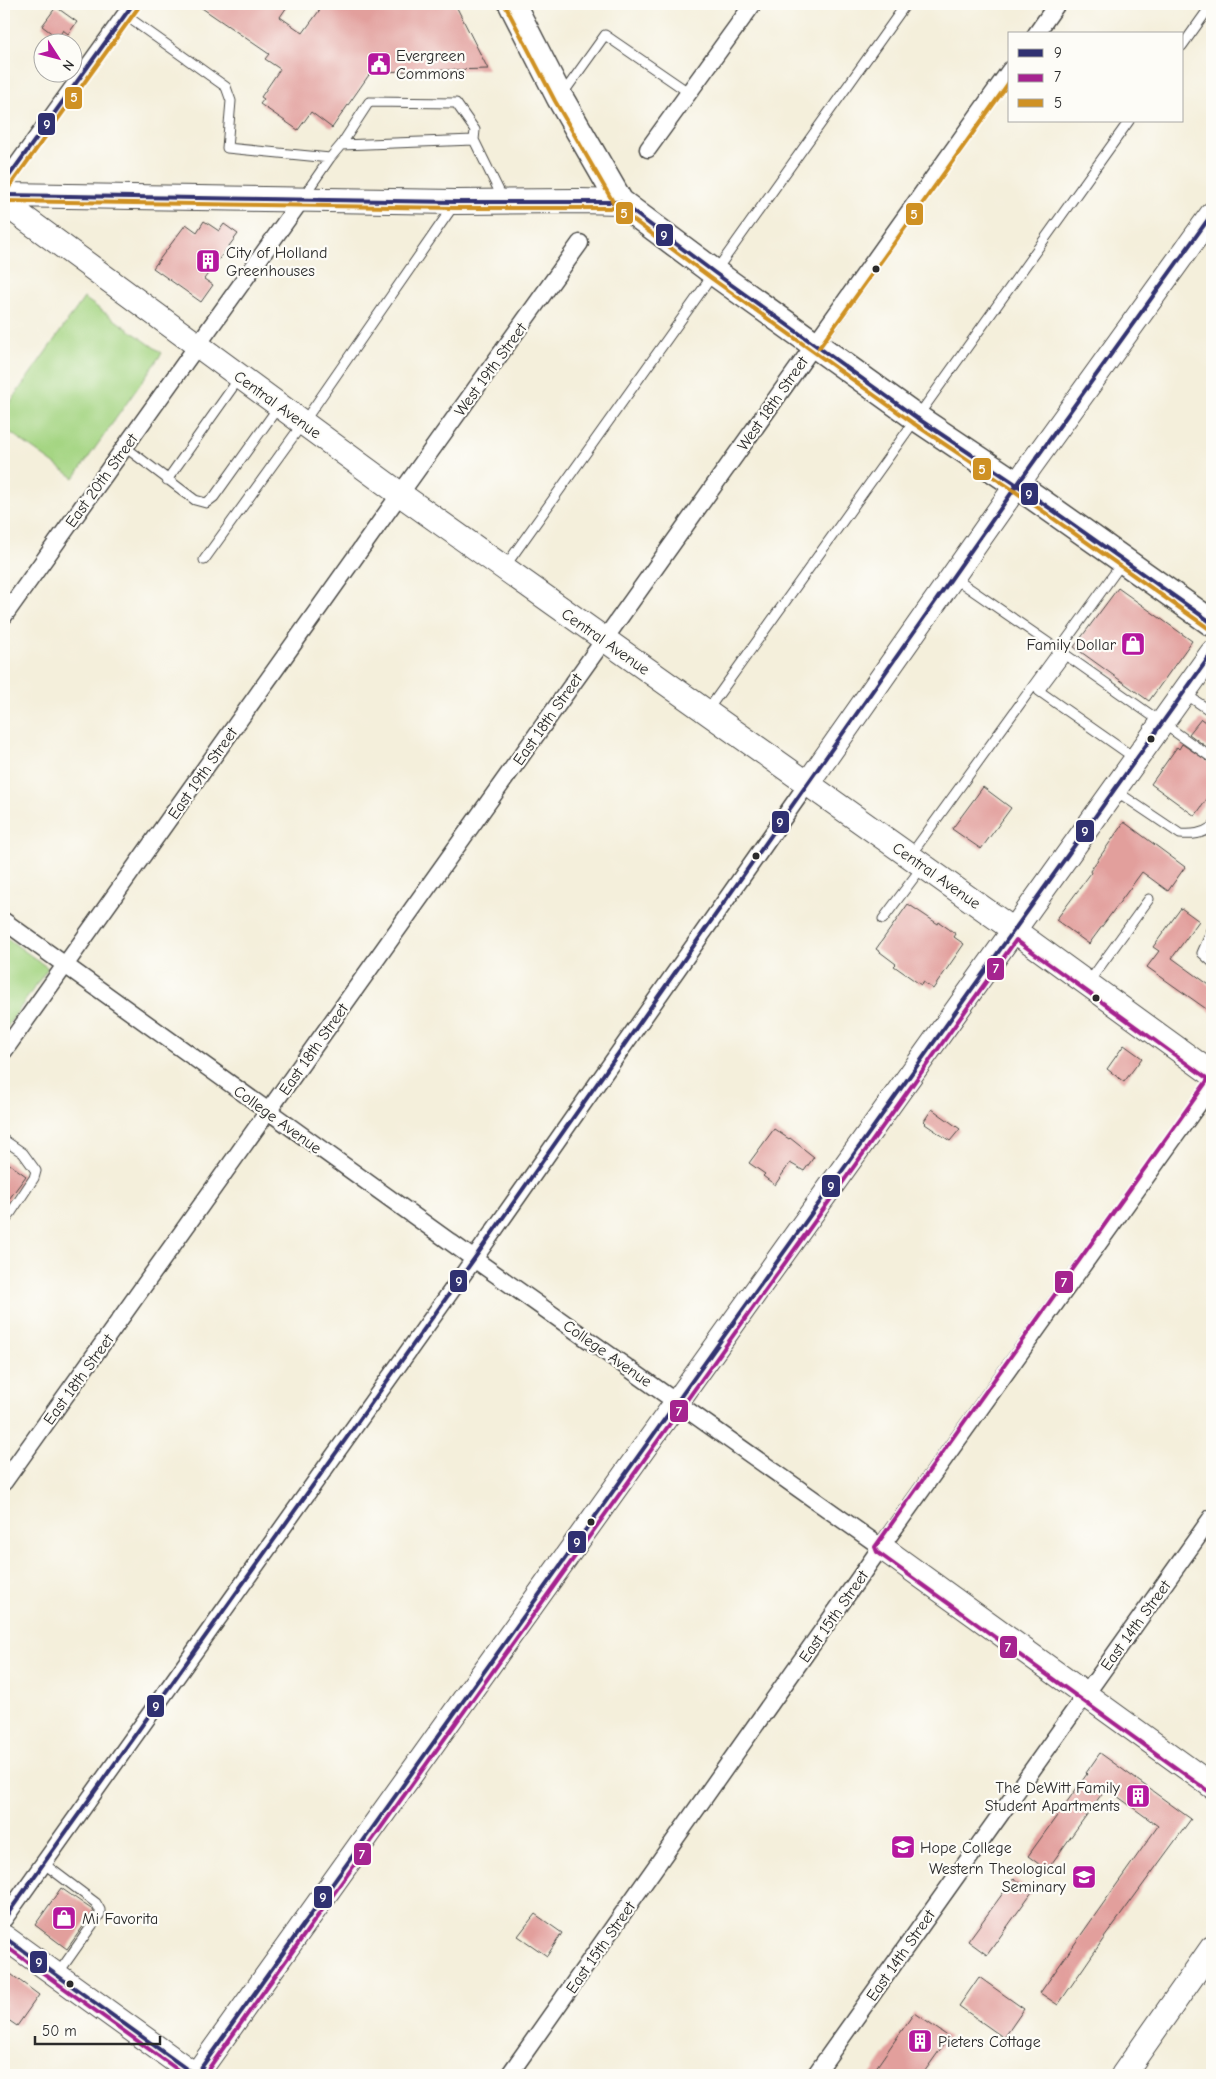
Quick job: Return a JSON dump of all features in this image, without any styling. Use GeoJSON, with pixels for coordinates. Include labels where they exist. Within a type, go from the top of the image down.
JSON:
{"type":"FeatureCollection","features":[{"type":"Feature","properties":{"kind":"main road"},"geometry":{"type":"LineString","coordinates":[[512,4],[560,98],[620,202],[715,273],[917,418],[1017,485],[1212,623]]}},
{"type":"Feature","properties":{"kind":"street"},"geometry":{"type":"LineString","coordinates":[[648,149],[753,4]]}},
{"type":"Feature","properties":{"kind":"street"},"geometry":{"type":"LineString","coordinates":[[1037,32],[1057,4]]}},
{"type":"Feature","properties":{"kind":"street"},"geometry":{"type":"LineString","coordinates":[[4,183],[129,9]]}},
{"type":"Feature","properties":{"kind":"street","name":"West 18th Street"},"geometry":{"type":"LineString","coordinates":[[604,639],[1008,73]]}},
{"type":"Feature","properties":{"kind":"street"},"geometry":{"type":"LineString","coordinates":[[4,196],[455,202],[620,202]]}},
{"type":"Feature","properties":{"kind":"street","name":"East 20th Street"},"geometry":{"type":"LineString","coordinates":[[4,616],[302,199]]}},
{"type":"Feature","properties":{"kind":"street","name":"Central Avenue"},"geometry":{"type":"LineString","coordinates":[[4,203],[400,494],[1015,930],[1212,1074]]}},
{"type":"Feature","properties":{"kind":"street"},"geometry":{"type":"LineString","coordinates":[[4,1918],[474,1259],[1017,485],[1212,214]]}},
{"type":"Feature","properties":{"kind":"street","name":"West 19th Street"},"geometry":{"type":"LineString","coordinates":[[400,494],[580,243]]}},
{"type":"Feature","properties":{"kind":"street","name":"East 19th Street"},"geometry":{"type":"LineString","coordinates":[[4,1051],[400,494]]}},
{"type":"Feature","properties":{"kind":"street","name":"East 18th Street"},"geometry":{"type":"LineString","coordinates":[[4,1482],[604,639]]}},
{"type":"Feature","properties":{"kind":"street"},"geometry":{"type":"LineString","coordinates":[[4,1937],[196,2075],[678,1403],[1212,653]]}},
{"type":"Feature","properties":{"kind":"street","name":"College Avenue"},"geometry":{"type":"LineString","coordinates":[[4,921],[474,1259],[882,1547],[1212,1786]]}},
{"type":"Feature","properties":{"kind":"street","name":"East 15th Street"},"geometry":{"type":"LineString","coordinates":[[509,2075],[882,1547],[1212,1085]]}},
{"type":"Feature","properties":{"kind":"street","name":"East 14th Street"},"geometry":{"type":"LineString","coordinates":[[815,2075],[1212,1517]]}},
{"type":"Feature","properties":{"kind":"street"},"geometry":{"type":"LineString","coordinates":[[1123,2075],[1212,1948]]}},
{"type":"Feature","properties":{"kind":"lane"},"geometry":{"type":"LineString","coordinates":[[504,568],[906,4]]}},
{"type":"Feature","properties":{"kind":"lane"},"geometry":{"type":"LineString","coordinates":[[1184,43],[1212,4]]}},
{"type":"Feature","properties":{"kind":"lane"},"geometry":{"type":"LineString","coordinates":[[129,9],[226,87],[231,102],[227,148],[330,158]]}},
{"type":"Feature","properties":{"kind":"lane"},"geometry":{"type":"LineString","coordinates":[[560,98],[606,36],[688,92]]}},
{"type":"Feature","properties":{"kind":"lane"},"geometry":{"type":"LineString","coordinates":[[302,199],[369,102],[456,103],[475,130],[474,140],[505,202]]}},
{"type":"Feature","properties":{"kind":"lane"},"geometry":{"type":"LineString","coordinates":[[707,711],[1127,122]]}},
{"type":"Feature","properties":{"kind":"lane"},"geometry":{"type":"LineString","coordinates":[[341,145],[474,140]]}},
{"type":"Feature","properties":{"kind":"lane"},"geometry":{"type":"LineString","coordinates":[[204,560],[303,423],[455,202]]}},
{"type":"Feature","properties":{"kind":"lane"},"geometry":{"type":"LineString","coordinates":[[168,480],[240,376]]}},
{"type":"Feature","properties":{"kind":"lane"},"geometry":{"type":"LineString","coordinates":[[125,447],[194,500],[206,503],[214,497],[279,405]]}},
{"type":"Feature","properties":{"kind":"lane"},"geometry":{"type":"LineString","coordinates":[[883,919],[917,861],[1124,560]]}},
{"type":"Feature","properties":{"kind":"lane"},"geometry":{"type":"LineString","coordinates":[[953,577],[1212,758]]}},
{"type":"Feature","properties":{"kind":"lane"},"geometry":{"type":"LineString","coordinates":[[1062,652],[1039,691],[1136,760]]}},
{"type":"Feature","properties":{"kind":"lane"},"geometry":{"type":"LineString","coordinates":[[1184,692],[1212,712]]}},
{"type":"Feature","properties":{"kind":"lane"},"geometry":{"type":"LineString","coordinates":[[1114,790],[1180,834],[1193,835],[1205,832],[1212,827]]}},
{"type":"Feature","properties":{"kind":"lane"},"geometry":{"type":"LineString","coordinates":[[1088,984],[1149,899]]}},
{"type":"Feature","properties":{"kind":"lane"},"geometry":{"type":"LineString","coordinates":[[1212,930],[1202,953],[1212,962]]}},
{"type":"Feature","properties":{"kind":"lane"},"geometry":{"type":"LineString","coordinates":[[4,1140],[22,1153],[36,1171],[34,1178],[4,1223]]}},
{"type":"Feature","properties":{"kind":"lane"},"geometry":{"type":"LineString","coordinates":[[43,1863],[96,1903],[100,1910],[100,1914],[57,1975]]}},
{"type":"Feature","properties":{"kind":"green space"},"geometry":{"type":"Polygon","coordinates":[[[84,298],[162,353],[74,478],[4,428],[4,411],[84,298]]]}},
{"type":"Feature","properties":{"kind":"green space"},"geometry":{"type":"Polygon","coordinates":[[[4,936],[48,968],[4,1031],[4,936]]]}},
{"type":"Feature","properties":{"kind":"building","name":"Evergreen Commons"},"geometry":{"type":"Polygon","coordinates":[[[196,4],[289,4],[280,17],[303,33],[324,4],[455,4],[488,69],[371,72],[332,128],[311,112],[298,130],[260,104],[264,99],[261,97],[280,69],[265,59],[269,54],[196,4]]]}},
{"type":"Feature","properties":{"kind":"building"},"geometry":{"type":"Polygon","coordinates":[[[56,7],[77,22],[70,32],[63,30],[62,32],[50,32],[42,26],[56,7]]]}},
{"type":"Feature","properties":{"kind":"building","name":"City of Holland Greenhouses"},"geometry":{"type":"Polygon","coordinates":[[[204,221],[219,231],[224,224],[238,234],[204,279],[213,285],[201,302],[153,268],[186,224],[197,232],[204,221]]]}},
{"type":"Feature","properties":{"kind":"building","name":"Family Dollar"},"geometry":{"type":"Polygon","coordinates":[[[1118,588],[1192,641],[1149,701],[1074,647],[1118,588]]]}},
{"type":"Feature","properties":{"kind":"building"},"geometry":{"type":"Polygon","coordinates":[[[1201,719],[1212,727],[1212,751],[1189,734],[1201,719]]]}},
{"type":"Feature","properties":{"kind":"building"},"geometry":{"type":"Polygon","coordinates":[[[1182,744],[1212,764],[1212,792],[1195,816],[1151,784],[1177,747],[1179,749],[1182,744]]]}},
{"type":"Feature","properties":{"kind":"building"},"geometry":{"type":"Polygon","coordinates":[[[983,787],[1011,808],[981,849],[952,829],[983,787]]]}},
{"type":"Feature","properties":{"kind":"building"},"geometry":{"type":"Polygon","coordinates":[[[1124,822],[1185,867],[1168,891],[1142,872],[1089,944],[1056,920],[1091,873],[1090,871],[1124,822]]]}},
{"type":"Feature","properties":{"kind":"building"},"geometry":{"type":"Polygon","coordinates":[[[908,904],[956,934],[954,937],[964,944],[933,989],[923,982],[921,985],[894,966],[896,964],[876,949],[908,904]]]}},
{"type":"Feature","properties":{"kind":"building"},"geometry":{"type":"Polygon","coordinates":[[[1181,908],[1199,921],[1172,958],[1212,987],[1212,1013],[1147,967],[1159,951],[1153,947],[1181,908]]]}},
{"type":"Feature","properties":{"kind":"building"},"geometry":{"type":"Polygon","coordinates":[[[1124,1045],[1142,1058],[1124,1082],[1107,1069],[1124,1045]]]}},
{"type":"Feature","properties":{"kind":"building"},"geometry":{"type":"Polygon","coordinates":[[[932,1109],[960,1129],[950,1141],[925,1124],[924,1121],[932,1109]]]}},
{"type":"Feature","properties":{"kind":"building"},"geometry":{"type":"Polygon","coordinates":[[[774,1129],[790,1138],[814,1157],[804,1171],[790,1163],[775,1185],[763,1176],[765,1174],[749,1163],[774,1129]]]}},
{"type":"Feature","properties":{"kind":"building"},"geometry":{"type":"Polygon","coordinates":[[[4,1160],[26,1176],[4,1206],[4,1160]]]}},
{"type":"Feature","properties":{"kind":"building"},"geometry":{"type":"Polygon","coordinates":[[[1100,1753],[1191,1819],[1104,1938],[1058,2005],[1040,1993],[1158,1826],[1106,1788],[1047,1870],[1028,1856],[1100,1753]]]}},
{"type":"Feature","properties":{"kind":"building"},"geometry":{"type":"Polygon","coordinates":[[[1014,1878],[1032,1892],[987,1955],[968,1941],[1014,1878]]]}},
{"type":"Feature","properties":{"kind":"building","name":"Mi Favorita"},"geometry":{"type":"Polygon","coordinates":[[[61,1888],[94,1911],[67,1949],[35,1925],[61,1888]]]}},
{"type":"Feature","properties":{"kind":"building"},"geometry":{"type":"Polygon","coordinates":[[[535,1914],[562,1933],[547,1956],[518,1936],[535,1914]]]}},
{"type":"Feature","properties":{"kind":"building"},"geometry":{"type":"Polygon","coordinates":[[[4,1969],[39,1995],[17,2026],[4,2017],[4,1969]]]}},
{"type":"Feature","properties":{"kind":"building"},"geometry":{"type":"Polygon","coordinates":[[[979,1977],[1024,2009],[1004,2038],[959,2006],[979,1977]]]}},
{"type":"Feature","properties":{"kind":"building","name":"Pieters Cottage"},"geometry":{"type":"Polygon","coordinates":[[[914,2013],[949,2037],[922,2075],[871,2075],[914,2013]]]}},
{"type":"Feature","properties":{"kind":"transit line","name":"9"},"geometry":{"type":"LineString","coordinates":[[4,183],[133,4]]}},
{"type":"Feature","properties":{"kind":"transit line","name":"5"},"geometry":{"type":"LineString","coordinates":[[506,7],[555,101],[616,207],[711,278],[913,423],[1013,490],[1208,628]]}},
{"type":"Feature","properties":{"kind":"transit line","name":"5"},"geometry":{"type":"LineString","coordinates":[[9,187],[138,8]]}},
{"type":"Feature","properties":{"kind":"transit line","name":"5"},"geometry":{"type":"LineString","coordinates":[[819,348],[1008,84]]}},
{"type":"Feature","properties":{"kind":"transit line","name":"9"},"geometry":{"type":"LineString","coordinates":[[4,195],[455,202],[620,202],[715,273],[917,418],[1017,485],[1212,623]]}},
{"type":"Feature","properties":{"kind":"transit line","name":"5"},"geometry":{"type":"LineString","coordinates":[[4,201],[455,208],[620,208]]}},
{"type":"Feature","properties":{"kind":"transit line","name":"9"},"geometry":{"type":"LineString","coordinates":[[4,1919],[474,1259],[1017,485],[1212,214]]}},
{"type":"Feature","properties":{"kind":"transit line","name":"9"},"geometry":{"type":"LineString","coordinates":[[196,2075],[1212,653]]}},
{"type":"Feature","properties":{"kind":"transit line","name":"7"},"geometry":{"type":"LineString","coordinates":[[204,2075],[1016,940],[1208,1079]]}},
{"type":"Feature","properties":{"kind":"transit line","name":"7"},"geometry":{"type":"LineString","coordinates":[[1207,1081],[875,1547],[877,1552],[1208,1791]]}},
{"type":"Feature","properties":{"kind":"transit line","name":"9"},"geometry":{"type":"LineString","coordinates":[[4,1937],[195,2075]]}},
{"type":"Feature","properties":{"kind":"transit line","name":"7"},"geometry":{"type":"LineString","coordinates":[[4,1945],[185,2075]]}},
{"type":"Feature","properties":{"kind":"place","name":"Evergreen Commons"},"geometry":{"type":"Point","coordinates":[379,64]}},
{"type":"Feature","properties":{"kind":"place","name":"City of Holland Greenhouses"},"geometry":{"type":"Point","coordinates":[208,261]}},
{"type":"Feature","properties":{"kind":"place","name":"Family Dollar"},"geometry":{"type":"Point","coordinates":[1133,644]}},
{"type":"Feature","properties":{"kind":"place","name":"The DeWitt Family Student Apartments"},"geometry":{"type":"Point","coordinates":[1138,1796]}},
{"type":"Feature","properties":{"kind":"place","name":"Hope College"},"geometry":{"type":"Point","coordinates":[903,1847]}},
{"type":"Feature","properties":{"kind":"place","name":"Western Theological Seminary"},"geometry":{"type":"Point","coordinates":[1084,1877]}},
{"type":"Feature","properties":{"kind":"place","name":"Mi Favorita"},"geometry":{"type":"Point","coordinates":[64,1918]}},
{"type":"Feature","properties":{"kind":"place","name":"Pieters Cottage"},"geometry":{"type":"Point","coordinates":[920,2041]}}]}
